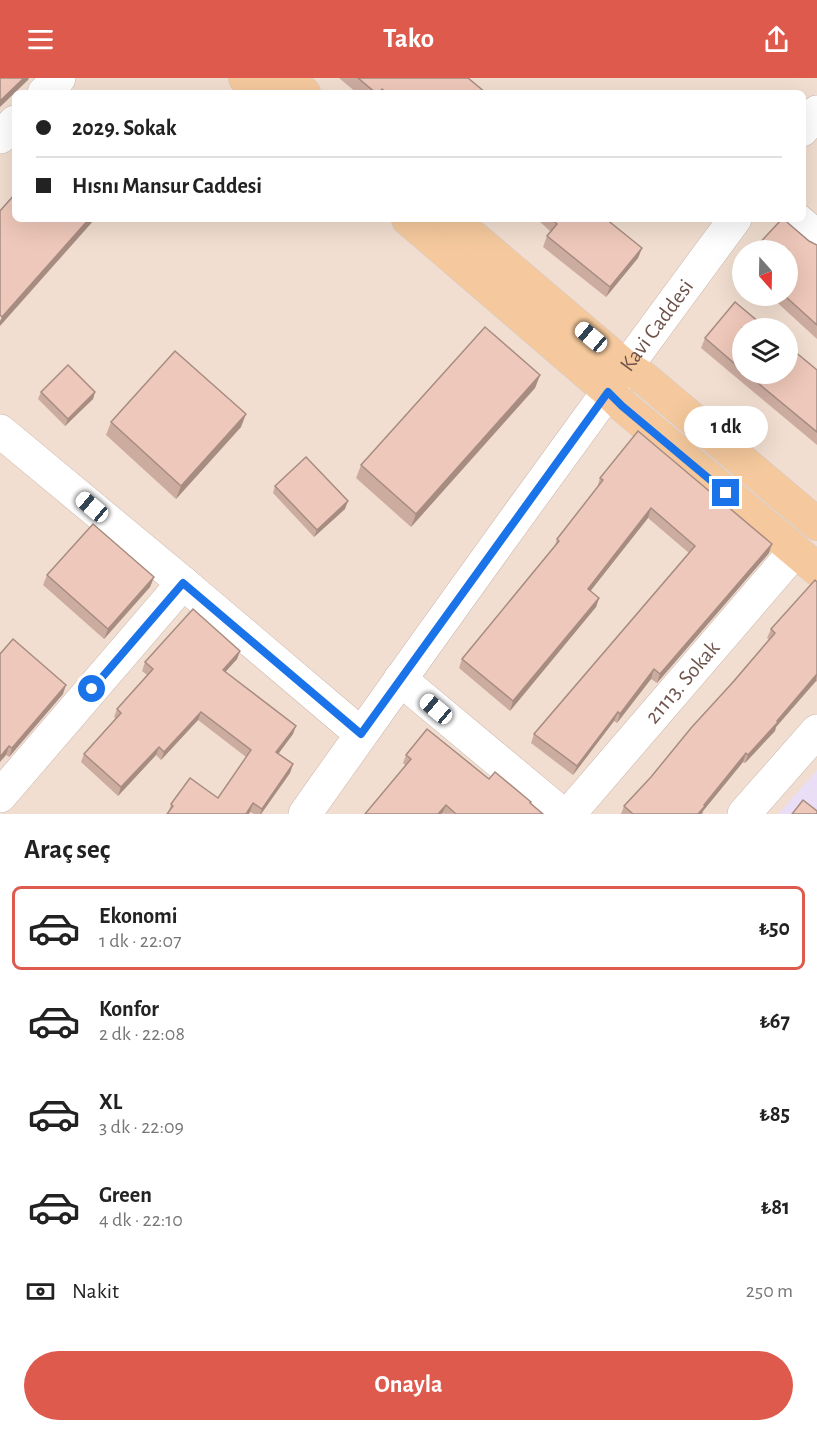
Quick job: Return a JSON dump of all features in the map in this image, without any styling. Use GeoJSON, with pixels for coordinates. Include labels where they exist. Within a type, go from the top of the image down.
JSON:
{"type":"FeatureCollection","features":[{"type":"Feature","properties":{"kind":"main road"},"geometry":{"type":"LineString","coordinates":[[245,78],[259,90]]}},
{"type":"Feature","properties":{"kind":"main road"},"geometry":{"type":"LineString","coordinates":[[286,78],[300,90]]}},
{"type":"Feature","properties":{"kind":"main road"},"geometry":{"type":"LineString","coordinates":[[412,222],[617,379],[644,378],[817,524]]}},
{"type":"Feature","properties":{"kind":"main road"},"geometry":{"type":"LineString","coordinates":[[455,222],[617,379],[622,406],[806,560]]}},
{"type":"Feature","properties":{"kind":"street"},"geometry":{"type":"LineString","coordinates":[[47,90],[59,78]]}},
{"type":"Feature","properties":{"kind":"street"},"geometry":{"type":"LineString","coordinates":[[806,125],[817,112]]}},
{"type":"Feature","properties":{"kind":"street"},"geometry":{"type":"LineString","coordinates":[[0,137],[12,125]]}},
{"type":"Feature","properties":{"kind":"street","name":"Kavi Caddesi"},"geometry":{"type":"LineString","coordinates":[[304,814],[733,222]]}},
{"type":"Feature","properties":{"kind":"street"},"geometry":{"type":"LineString","coordinates":[[800,222],[817,237]]}},
{"type":"Feature","properties":{"kind":"street"},"geometry":{"type":"LineString","coordinates":[[0,431],[361,734]]}},
{"type":"Feature","properties":{"kind":"street","name":"21113. Sokak"},"geometry":{"type":"LineString","coordinates":[[569,814],[806,560]]}},
{"type":"Feature","properties":{"kind":"street"},"geometry":{"type":"LineString","coordinates":[[0,796],[183,583]]}},
{"type":"Feature","properties":{"kind":"street"},"geometry":{"type":"LineString","coordinates":[[400,679],[562,814]]}},
{"type":"Feature","properties":{"kind":"street"},"geometry":{"type":"LineString","coordinates":[[744,814],[817,731]]}},
{"type":"Feature","properties":{"kind":"shaded area"},"geometry":{"type":"Polygon","coordinates":[[[0,78],[817,78],[817,814],[0,814],[0,78]]]}},
{"type":"Feature","properties":{"kind":"shaded area"},"geometry":{"type":"Polygon","coordinates":[[[817,770],[817,814],[778,814],[817,770]]]}},
{"type":"Feature","properties":{"kind":"building"},"geometry":{"type":"Polygon","coordinates":[[[0,78],[24,78],[0,101],[0,78]]]}},
{"type":"Feature","properties":{"kind":"building"},"geometry":{"type":"Polygon","coordinates":[[[358,78],[468,78],[482,90],[382,89],[372,90],[358,78]]]}},
{"type":"Feature","properties":{"kind":"building"},"geometry":{"type":"Polygon","coordinates":[[[12,197],[12,222],[86,222],[2,317],[0,315],[0,211],[12,197]]]}},
{"type":"Feature","properties":{"kind":"building"},"geometry":{"type":"Polygon","coordinates":[[[555,222],[610,222],[642,248],[610,287],[547,236],[557,224],[555,222]]]}},
{"type":"Feature","properties":{"kind":"building"},"geometry":{"type":"Polygon","coordinates":[[[779,222],[787,222],[817,245],[817,325],[796,306],[798,306],[798,240],[762,240],[779,222]]]}},
{"type":"Feature","properties":{"kind":"building"},"geometry":{"type":"Polygon","coordinates":[[[732,306],[740,306],[754,318],[732,318],[732,361],[705,338],[732,306]]]}},
{"type":"Feature","properties":{"kind":"building"},"geometry":{"type":"Polygon","coordinates":[[[485,327],[540,375],[416,514],[361,465],[485,327]]]}},
{"type":"Feature","properties":{"kind":"building"},"geometry":{"type":"Polygon","coordinates":[[[175,351],[246,414],[181,486],[111,422],[175,351]]]}},
{"type":"Feature","properties":{"kind":"building"},"geometry":{"type":"Polygon","coordinates":[[[798,354],[817,370],[817,432],[759,384],[798,384],[798,354]]]}},
{"type":"Feature","properties":{"kind":"building"},"geometry":{"type":"Polygon","coordinates":[[[68,365],[95,392],[68,419],[41,392],[68,365]]]}},
{"type":"Feature","properties":{"kind":"building"},"geometry":{"type":"Polygon","coordinates":[[[638,431],[772,544],[660,674],[654,669],[577,766],[534,734],[695,546],[651,508],[588,589],[599,598],[513,701],[462,659],[559,541],[557,539],[603,480],[600,478],[638,431]]]}},
{"type":"Feature","properties":{"kind":"building"},"geometry":{"type":"Polygon","coordinates":[[[306,457],[348,501],[317,530],[275,486],[306,457]]]}},
{"type":"Feature","properties":{"kind":"building"},"geometry":{"type":"Polygon","coordinates":[[[93,524],[154,577],[108,629],[47,575],[93,524]]]}},
{"type":"Feature","properties":{"kind":"building"},"geometry":{"type":"Polygon","coordinates":[[[815,580],[817,582],[817,674],[778,722],[748,755],[746,753],[698,814],[633,814],[624,806],[775,633],[771,629],[815,580]]]}},
{"type":"Feature","properties":{"kind":"building"},"geometry":{"type":"Polygon","coordinates":[[[193,609],[240,651],[223,670],[296,726],[276,752],[293,764],[262,809],[253,803],[246,814],[167,814],[173,806],[171,804],[190,778],[218,798],[251,750],[201,712],[164,752],[159,747],[121,787],[84,754],[121,713],[117,709],[153,669],[145,662],[193,609]]]}},
{"type":"Feature","properties":{"kind":"building"},"geometry":{"type":"Polygon","coordinates":[[[13,639],[66,685],[12,748],[9,746],[0,757],[0,654],[13,639]]]}},
{"type":"Feature","properties":{"kind":"building"},"geometry":{"type":"Polygon","coordinates":[[[427,729],[489,779],[495,772],[543,814],[456,814],[446,805],[438,814],[365,814],[411,759],[406,755],[427,729]]]}},
{"type":"Feature","properties":{"kind":"building"},"geometry":{"type":"Polygon","coordinates":[[[803,800],[817,811],[817,814],[792,814],[803,800]]]}},
{"type":"Feature","properties":{"kind":"route"},"geometry":{"type":"LineString","coordinates":[[92,689],[183,583],[361,734],[608,392],[726,493]]}}]}
